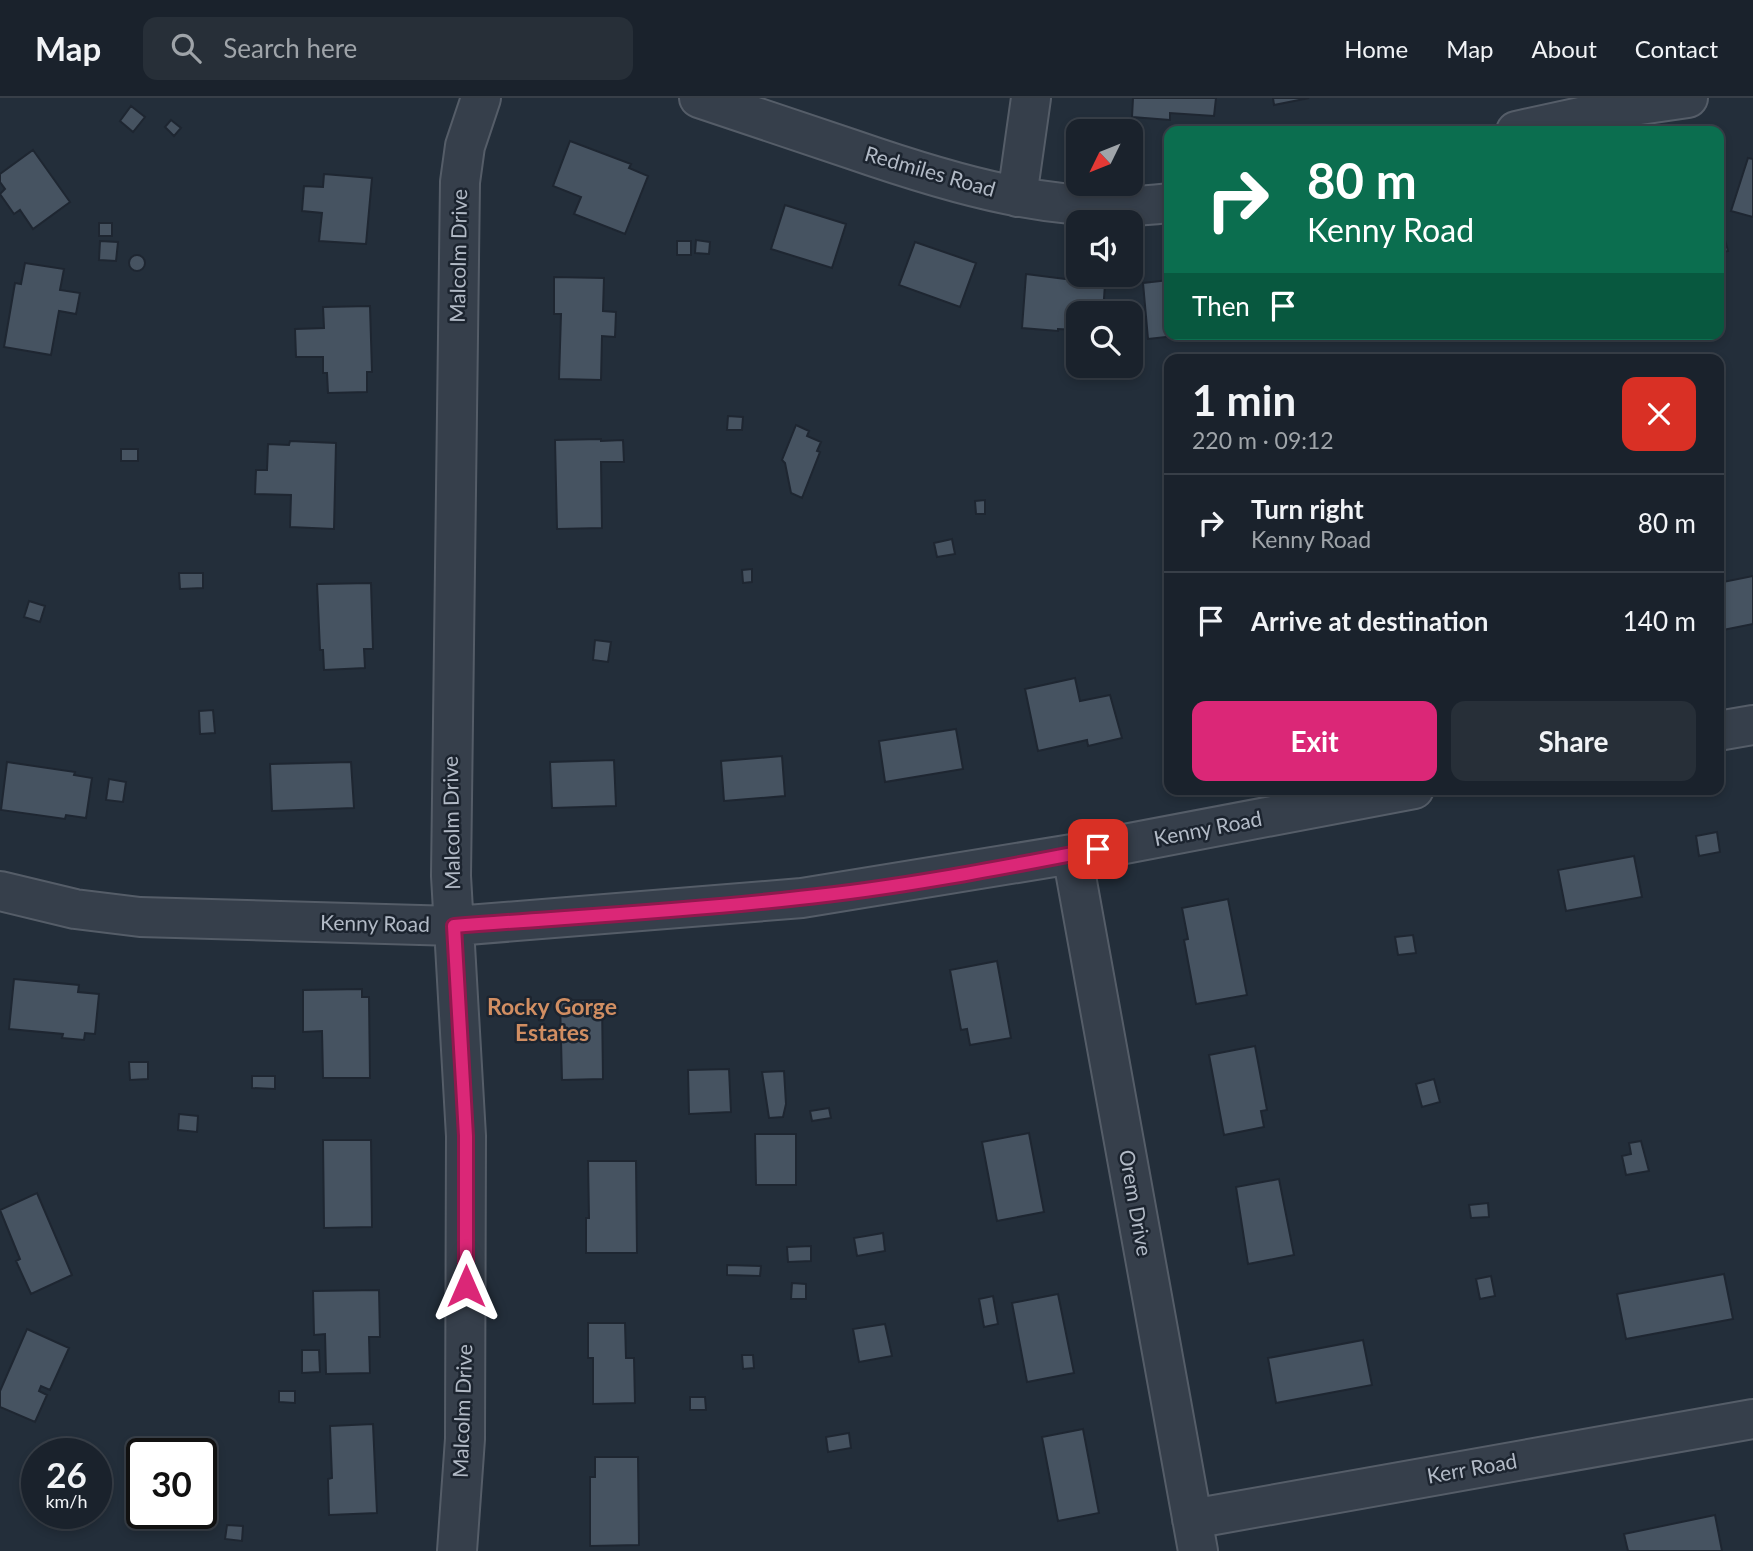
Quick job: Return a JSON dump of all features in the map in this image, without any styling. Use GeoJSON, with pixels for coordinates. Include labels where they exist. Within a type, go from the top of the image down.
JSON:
{"type":"FeatureCollection","features":[{"type":"Feature","properties":{"kind":"street","name":"Malcolm Drive"},"geometry":{"type":"LineString","coordinates":[[457,1551],[465,1439],[466,1136],[451,876],[460,182],[466,146],[481,98]]}},
{"type":"Feature","properties":{"kind":"street","name":"Redmiles Road"},"geometry":{"type":"LineString","coordinates":[[699,98],[936,178],[1017,197],[1086,205],[1164,204]]}},
{"type":"Feature","properties":{"kind":"street"},"geometry":{"type":"LineString","coordinates":[[1017,197],[1031,98]]}},
{"type":"Feature","properties":{"kind":"street"},"geometry":{"type":"LineString","coordinates":[[1539,126],[1626,107],[1688,98]]}},
{"type":"Feature","properties":{"kind":"street"},"geometry":{"type":"LineString","coordinates":[[1724,730],[1753,725]]}},
{"type":"Feature","properties":{"kind":"street","name":"Kenny Road"},"geometry":{"type":"LineString","coordinates":[[0,891],[75,909],[140,917],[454,926],[802,898],[1072,854],[1382,795]]}},
{"type":"Feature","properties":{"kind":"street","name":"Orem Drive"},"geometry":{"type":"LineString","coordinates":[[1072,854],[1195,1535]]}},
{"type":"Feature","properties":{"kind":"street","name":"Kerr Road"},"geometry":{"type":"LineString","coordinates":[[1195,1535],[1753,1419]]}},
{"type":"Feature","properties":{"kind":"building"},"geometry":{"type":"Polygon","coordinates":[[[1133,98],[1216,98],[1214,116],[1170,113],[1170,120],[1132,117],[1133,98]]]}},
{"type":"Feature","properties":{"kind":"building"},"geometry":{"type":"Polygon","coordinates":[[[1273,98],[1309,98],[1274,105],[1273,98]]]}},
{"type":"Feature","properties":{"kind":"building"},"geometry":{"type":"Polygon","coordinates":[[[131,106],[145,117],[133,132],[120,121],[131,106]]]}},
{"type":"Feature","properties":{"kind":"building"},"geometry":{"type":"Polygon","coordinates":[[[171,120],[181,128],[174,136],[165,127],[171,120]]]}},
{"type":"Feature","properties":{"kind":"building"},"geometry":{"type":"Polygon","coordinates":[[[570,141],[631,164],[629,168],[648,176],[625,234],[574,214],[581,197],[553,186],[570,141]]]}},
{"type":"Feature","properties":{"kind":"building"},"geometry":{"type":"Polygon","coordinates":[[[33,150],[70,202],[33,229],[20,210],[14,214],[0,194],[5,189],[0,182],[0,174],[33,150]]]}},
{"type":"Feature","properties":{"kind":"building"},"geometry":{"type":"Polygon","coordinates":[[[1748,158],[1753,159],[1753,217],[1731,211],[1748,158]]]}},
{"type":"Feature","properties":{"kind":"building"},"geometry":{"type":"Polygon","coordinates":[[[324,174],[372,178],[366,244],[319,241],[322,213],[302,211],[304,186],[323,187],[324,174]]]}},
{"type":"Feature","properties":{"kind":"building"},"geometry":{"type":"Polygon","coordinates":[[[785,205],[846,224],[832,268],[771,249],[785,205]]]}},
{"type":"Feature","properties":{"kind":"building"},"geometry":{"type":"Polygon","coordinates":[[[99,223],[112,223],[112,236],[99,236],[99,223]]]}},
{"type":"Feature","properties":{"kind":"building"},"geometry":{"type":"Polygon","coordinates":[[[696,240],[710,242],[709,254],[695,253],[696,240]]]}},
{"type":"Feature","properties":{"kind":"building"},"geometry":{"type":"Polygon","coordinates":[[[100,241],[118,242],[116,261],[99,260],[100,241]]]}},
{"type":"Feature","properties":{"kind":"building"},"geometry":{"type":"Polygon","coordinates":[[[677,241],[691,241],[691,255],[677,255],[677,241]]]}},
{"type":"Feature","properties":{"kind":"building"},"geometry":{"type":"Polygon","coordinates":[[[915,242],[976,263],[960,307],[899,285],[915,242]]]}},
{"type":"Feature","properties":{"kind":"building"},"geometry":{"type":"Polygon","coordinates":[[[137,255],[143,257],[143,269],[137,271],[131,269],[129,263],[131,257],[137,255]]]}},
{"type":"Feature","properties":{"kind":"building"},"geometry":{"type":"Polygon","coordinates":[[[25,263],[64,269],[60,290],[80,293],[76,314],[59,311],[51,355],[4,347],[15,283],[21,284],[25,263]]]}},
{"type":"Feature","properties":{"kind":"building"},"geometry":{"type":"Polygon","coordinates":[[[1026,274],[1066,279],[1066,287],[1105,287],[1104,301],[1066,301],[1066,329],[1022,328],[1026,274]]]}},
{"type":"Feature","properties":{"kind":"building"},"geometry":{"type":"Polygon","coordinates":[[[554,277],[604,278],[603,311],[616,312],[615,337],[602,336],[601,380],[559,379],[561,314],[554,314],[554,277]]]}},
{"type":"Feature","properties":{"kind":"building"},"geometry":{"type":"Polygon","coordinates":[[[1164,281],[1164,337],[1148,339],[1143,283],[1164,281]]]}},
{"type":"Feature","properties":{"kind":"building"},"geometry":{"type":"Polygon","coordinates":[[[370,306],[372,372],[367,372],[367,392],[328,393],[327,373],[323,373],[323,357],[296,357],[295,329],[324,328],[323,307],[370,306]]]}},
{"type":"Feature","properties":{"kind":"building"},"geometry":{"type":"Polygon","coordinates":[[[728,416],[743,417],[742,430],[727,430],[728,416]]]}},
{"type":"Feature","properties":{"kind":"building"},"geometry":{"type":"Polygon","coordinates":[[[796,425],[809,431],[807,436],[821,442],[817,451],[820,452],[802,498],[791,493],[785,463],[782,460],[796,425]]]}},
{"type":"Feature","properties":{"kind":"building"},"geometry":{"type":"Polygon","coordinates":[[[555,440],[623,440],[624,462],[601,462],[602,528],[557,529],[555,440]]]}},
{"type":"Feature","properties":{"kind":"building"},"geometry":{"type":"Polygon","coordinates":[[[290,441],[336,443],[334,529],[290,527],[291,495],[255,494],[256,470],[267,470],[268,444],[289,445],[290,441]]]}},
{"type":"Feature","properties":{"kind":"building"},"geometry":{"type":"Polygon","coordinates":[[[121,449],[138,449],[138,461],[121,461],[121,449]]]}},
{"type":"Feature","properties":{"kind":"building"},"geometry":{"type":"Polygon","coordinates":[[[985,500],[985,514],[976,514],[975,501],[985,500]]]}},
{"type":"Feature","properties":{"kind":"building"},"geometry":{"type":"Polygon","coordinates":[[[952,539],[955,554],[937,557],[934,543],[952,539]]]}},
{"type":"Feature","properties":{"kind":"building"},"geometry":{"type":"Polygon","coordinates":[[[752,569],[752,582],[743,583],[742,570],[752,569]]]}},
{"type":"Feature","properties":{"kind":"building"},"geometry":{"type":"Polygon","coordinates":[[[179,573],[203,573],[203,588],[180,589],[179,573]]]}},
{"type":"Feature","properties":{"kind":"building"},"geometry":{"type":"Polygon","coordinates":[[[1753,576],[1753,624],[1724,630],[1724,582],[1753,576]]]}},
{"type":"Feature","properties":{"kind":"building"},"geometry":{"type":"Polygon","coordinates":[[[371,583],[373,649],[364,649],[365,668],[324,670],[323,650],[320,650],[317,584],[371,583]]]}},
{"type":"Feature","properties":{"kind":"building"},"geometry":{"type":"Polygon","coordinates":[[[29,601],[45,606],[40,622],[24,617],[29,601]]]}},
{"type":"Feature","properties":{"kind":"building"},"geometry":{"type":"Polygon","coordinates":[[[595,640],[611,642],[608,662],[593,660],[595,640]]]}},
{"type":"Feature","properties":{"kind":"building"},"geometry":{"type":"Polygon","coordinates":[[[1075,678],[1080,701],[1110,695],[1122,738],[1088,746],[1087,740],[1038,751],[1025,689],[1075,678]]]}},
{"type":"Feature","properties":{"kind":"building"},"geometry":{"type":"Polygon","coordinates":[[[213,710],[215,733],[200,734],[199,711],[213,710]]]}},
{"type":"Feature","properties":{"kind":"building"},"geometry":{"type":"Polygon","coordinates":[[[956,729],[963,769],[885,782],[879,741],[956,729]]]}},
{"type":"Feature","properties":{"kind":"building"},"geometry":{"type":"Polygon","coordinates":[[[782,756],[785,796],[724,801],[721,761],[782,756]]]}},
{"type":"Feature","properties":{"kind":"building"},"geometry":{"type":"Polygon","coordinates":[[[614,760],[616,806],[552,808],[550,762],[614,760]]]}},
{"type":"Feature","properties":{"kind":"building"},"geometry":{"type":"Polygon","coordinates":[[[7,762],[75,772],[74,775],[92,778],[86,818],[66,815],[65,819],[1,810],[7,762]]]}},
{"type":"Feature","properties":{"kind":"building"},"geometry":{"type":"Polygon","coordinates":[[[351,762],[354,808],[272,811],[270,764],[351,762]]]}},
{"type":"Feature","properties":{"kind":"building"},"geometry":{"type":"Polygon","coordinates":[[[109,779],[126,782],[123,802],[106,800],[109,779]]]}},
{"type":"Feature","properties":{"kind":"building"},"geometry":{"type":"Polygon","coordinates":[[[1717,832],[1720,852],[1699,856],[1696,836],[1717,832]]]}},
{"type":"Feature","properties":{"kind":"building"},"geometry":{"type":"Polygon","coordinates":[[[1634,856],[1642,897],[1566,911],[1558,870],[1634,856]]]}},
{"type":"Feature","properties":{"kind":"building"},"geometry":{"type":"Polygon","coordinates":[[[1228,899],[1247,995],[1196,1004],[1184,940],[1188,939],[1182,908],[1228,899]]]}},
{"type":"Feature","properties":{"kind":"building"},"geometry":{"type":"Polygon","coordinates":[[[1413,935],[1416,953],[1398,955],[1395,937],[1413,935]]]}},
{"type":"Feature","properties":{"kind":"building"},"geometry":{"type":"Polygon","coordinates":[[[997,961],[1011,1038],[970,1045],[967,1029],[961,1030],[950,970],[997,961]]]}},
{"type":"Feature","properties":{"kind":"building"},"geometry":{"type":"Polygon","coordinates":[[[14,979],[79,985],[78,992],[99,994],[95,1034],[85,1033],[84,1040],[62,1038],[63,1034],[9,1029],[14,979]]]}},
{"type":"Feature","properties":{"kind":"building"},"geometry":{"type":"Polygon","coordinates":[[[362,989],[362,997],[369,997],[370,1078],[323,1078],[322,1031],[303,1032],[303,990],[362,989]]]}},
{"type":"Feature","properties":{"kind":"building"},"geometry":{"type":"Polygon","coordinates":[[[560,1000],[602,1000],[603,1079],[562,1080],[560,1000]]]}},
{"type":"Feature","properties":{"kind":"building"},"geometry":{"type":"Polygon","coordinates":[[[1255,1046],[1267,1110],[1261,1111],[1264,1127],[1224,1135],[1209,1055],[1255,1046]]]}},
{"type":"Feature","properties":{"kind":"building"},"geometry":{"type":"Polygon","coordinates":[[[129,1062],[148,1062],[148,1079],[130,1080],[129,1062]]]}},
{"type":"Feature","properties":{"kind":"building"},"geometry":{"type":"Polygon","coordinates":[[[729,1069],[731,1112],[689,1114],[688,1070],[729,1069]]]}},
{"type":"Feature","properties":{"kind":"building"},"geometry":{"type":"Polygon","coordinates":[[[784,1071],[786,1104],[783,1117],[769,1118],[762,1072],[784,1071]]]}},
{"type":"Feature","properties":{"kind":"building"},"geometry":{"type":"Polygon","coordinates":[[[252,1076],[275,1076],[275,1089],[252,1088],[252,1076]]]}},
{"type":"Feature","properties":{"kind":"building"},"geometry":{"type":"Polygon","coordinates":[[[1434,1079],[1440,1102],[1422,1107],[1416,1084],[1434,1079]]]}},
{"type":"Feature","properties":{"kind":"building"},"geometry":{"type":"Polygon","coordinates":[[[829,1108],[831,1118],[812,1121],[810,1111],[829,1108]]]}},
{"type":"Feature","properties":{"kind":"building"},"geometry":{"type":"Polygon","coordinates":[[[179,1114],[198,1116],[197,1132],[178,1130],[179,1114]]]}},
{"type":"Feature","properties":{"kind":"building"},"geometry":{"type":"Polygon","coordinates":[[[1029,1133],[1044,1212],[997,1221],[982,1142],[1029,1133]]]}},
{"type":"Feature","properties":{"kind":"building"},"geometry":{"type":"Polygon","coordinates":[[[755,1134],[796,1134],[796,1185],[756,1185],[755,1134]]]}},
{"type":"Feature","properties":{"kind":"building"},"geometry":{"type":"Polygon","coordinates":[[[323,1140],[371,1140],[372,1227],[324,1228],[323,1140]]]}},
{"type":"Feature","properties":{"kind":"building"},"geometry":{"type":"Polygon","coordinates":[[[1641,1141],[1649,1171],[1626,1175],[1622,1156],[1631,1154],[1629,1143],[1641,1141]]]}},
{"type":"Feature","properties":{"kind":"building"},"geometry":{"type":"Polygon","coordinates":[[[588,1161],[636,1161],[637,1253],[586,1253],[586,1218],[589,1218],[588,1161]]]}},
{"type":"Feature","properties":{"kind":"building"},"geometry":{"type":"Polygon","coordinates":[[[1279,1179],[1294,1255],[1248,1264],[1236,1187],[1279,1179]]]}},
{"type":"Feature","properties":{"kind":"building"},"geometry":{"type":"Polygon","coordinates":[[[37,1193],[72,1275],[31,1294],[16,1261],[20,1259],[0,1210],[37,1193]]]}},
{"type":"Feature","properties":{"kind":"building"},"geometry":{"type":"Polygon","coordinates":[[[1488,1203],[1489,1217],[1471,1218],[1469,1205],[1488,1203]]]}},
{"type":"Feature","properties":{"kind":"building"},"geometry":{"type":"Polygon","coordinates":[[[883,1233],[885,1251],[857,1256],[854,1238],[883,1233]]]}},
{"type":"Feature","properties":{"kind":"building"},"geometry":{"type":"Polygon","coordinates":[[[811,1246],[811,1261],[788,1262],[787,1247],[811,1246]]]}},
{"type":"Feature","properties":{"kind":"building"},"geometry":{"type":"Polygon","coordinates":[[[727,1265],[761,1266],[760,1276],[727,1275],[727,1265]]]}},
{"type":"Feature","properties":{"kind":"building"},"geometry":{"type":"Polygon","coordinates":[[[1724,1274],[1733,1319],[1626,1339],[1617,1294],[1724,1274]]]}},
{"type":"Feature","properties":{"kind":"building"},"geometry":{"type":"Polygon","coordinates":[[[1491,1276],[1495,1296],[1480,1299],[1476,1279],[1491,1276]]]}},
{"type":"Feature","properties":{"kind":"building"},"geometry":{"type":"Polygon","coordinates":[[[792,1283],[806,1284],[806,1299],[791,1299],[792,1283]]]}},
{"type":"Feature","properties":{"kind":"building"},"geometry":{"type":"Polygon","coordinates":[[[379,1290],[380,1337],[369,1337],[370,1373],[326,1374],[325,1334],[314,1335],[313,1291],[379,1290]]]}},
{"type":"Feature","properties":{"kind":"building"},"geometry":{"type":"Polygon","coordinates":[[[1058,1294],[1074,1373],[1027,1382],[1012,1303],[1058,1294]]]}},
{"type":"Feature","properties":{"kind":"building"},"geometry":{"type":"Polygon","coordinates":[[[993,1296],[998,1324],[984,1327],[979,1299],[993,1296]]]}},
{"type":"Feature","properties":{"kind":"building"},"geometry":{"type":"Polygon","coordinates":[[[588,1323],[625,1323],[626,1358],[634,1358],[635,1403],[593,1404],[593,1358],[588,1358],[588,1323]]]}},
{"type":"Feature","properties":{"kind":"building"},"geometry":{"type":"Polygon","coordinates":[[[885,1324],[892,1356],[859,1362],[853,1329],[885,1324]]]}},
{"type":"Feature","properties":{"kind":"building"},"geometry":{"type":"Polygon","coordinates":[[[27,1329],[69,1348],[50,1390],[41,1386],[39,1391],[47,1395],[35,1422],[0,1407],[0,1391],[27,1329]]]}},
{"type":"Feature","properties":{"kind":"building"},"geometry":{"type":"Polygon","coordinates":[[[1363,1340],[1372,1385],[1276,1403],[1268,1358],[1363,1340]]]}},
{"type":"Feature","properties":{"kind":"building"},"geometry":{"type":"Polygon","coordinates":[[[302,1350],[319,1350],[320,1372],[302,1373],[302,1350]]]}},
{"type":"Feature","properties":{"kind":"building"},"geometry":{"type":"Polygon","coordinates":[[[742,1355],[753,1355],[754,1368],[743,1369],[742,1355]]]}},
{"type":"Feature","properties":{"kind":"building"},"geometry":{"type":"Polygon","coordinates":[[[279,1391],[295,1391],[295,1403],[279,1402],[279,1391]]]}},
{"type":"Feature","properties":{"kind":"building"},"geometry":{"type":"Polygon","coordinates":[[[690,1397],[705,1397],[706,1410],[690,1410],[690,1397]]]}},
{"type":"Feature","properties":{"kind":"building"},"geometry":{"type":"Polygon","coordinates":[[[373,1424],[377,1513],[329,1515],[328,1479],[332,1478],[330,1426],[373,1424]]]}},
{"type":"Feature","properties":{"kind":"building"},"geometry":{"type":"Polygon","coordinates":[[[1083,1429],[1099,1513],[1058,1521],[1042,1437],[1083,1429]]]}},
{"type":"Feature","properties":{"kind":"building"},"geometry":{"type":"Polygon","coordinates":[[[849,1433],[851,1448],[828,1452],[826,1437],[849,1433]]]}},
{"type":"Feature","properties":{"kind":"building"},"geometry":{"type":"Polygon","coordinates":[[[595,1457],[638,1457],[639,1545],[590,1546],[590,1477],[595,1477],[595,1457]]]}},
{"type":"Feature","properties":{"kind":"building"},"geometry":{"type":"Polygon","coordinates":[[[1715,1515],[1722,1551],[1628,1551],[1624,1534],[1715,1515]]]}},
{"type":"Feature","properties":{"kind":"building"},"geometry":{"type":"Polygon","coordinates":[[[227,1525],[243,1526],[242,1541],[225,1539],[227,1525]]]}},
{"type":"Feature","properties":{"kind":"district","name":"Rocky Gorge Estates"},"geometry":{"type":"Point","coordinates":[552,1020]}},
{"type":"Feature","properties":{"kind":"route"},"geometry":{"type":"LineString","coordinates":[[466,1286],[466,1136],[454,926],[802,898],[1098,849]]}}]}
